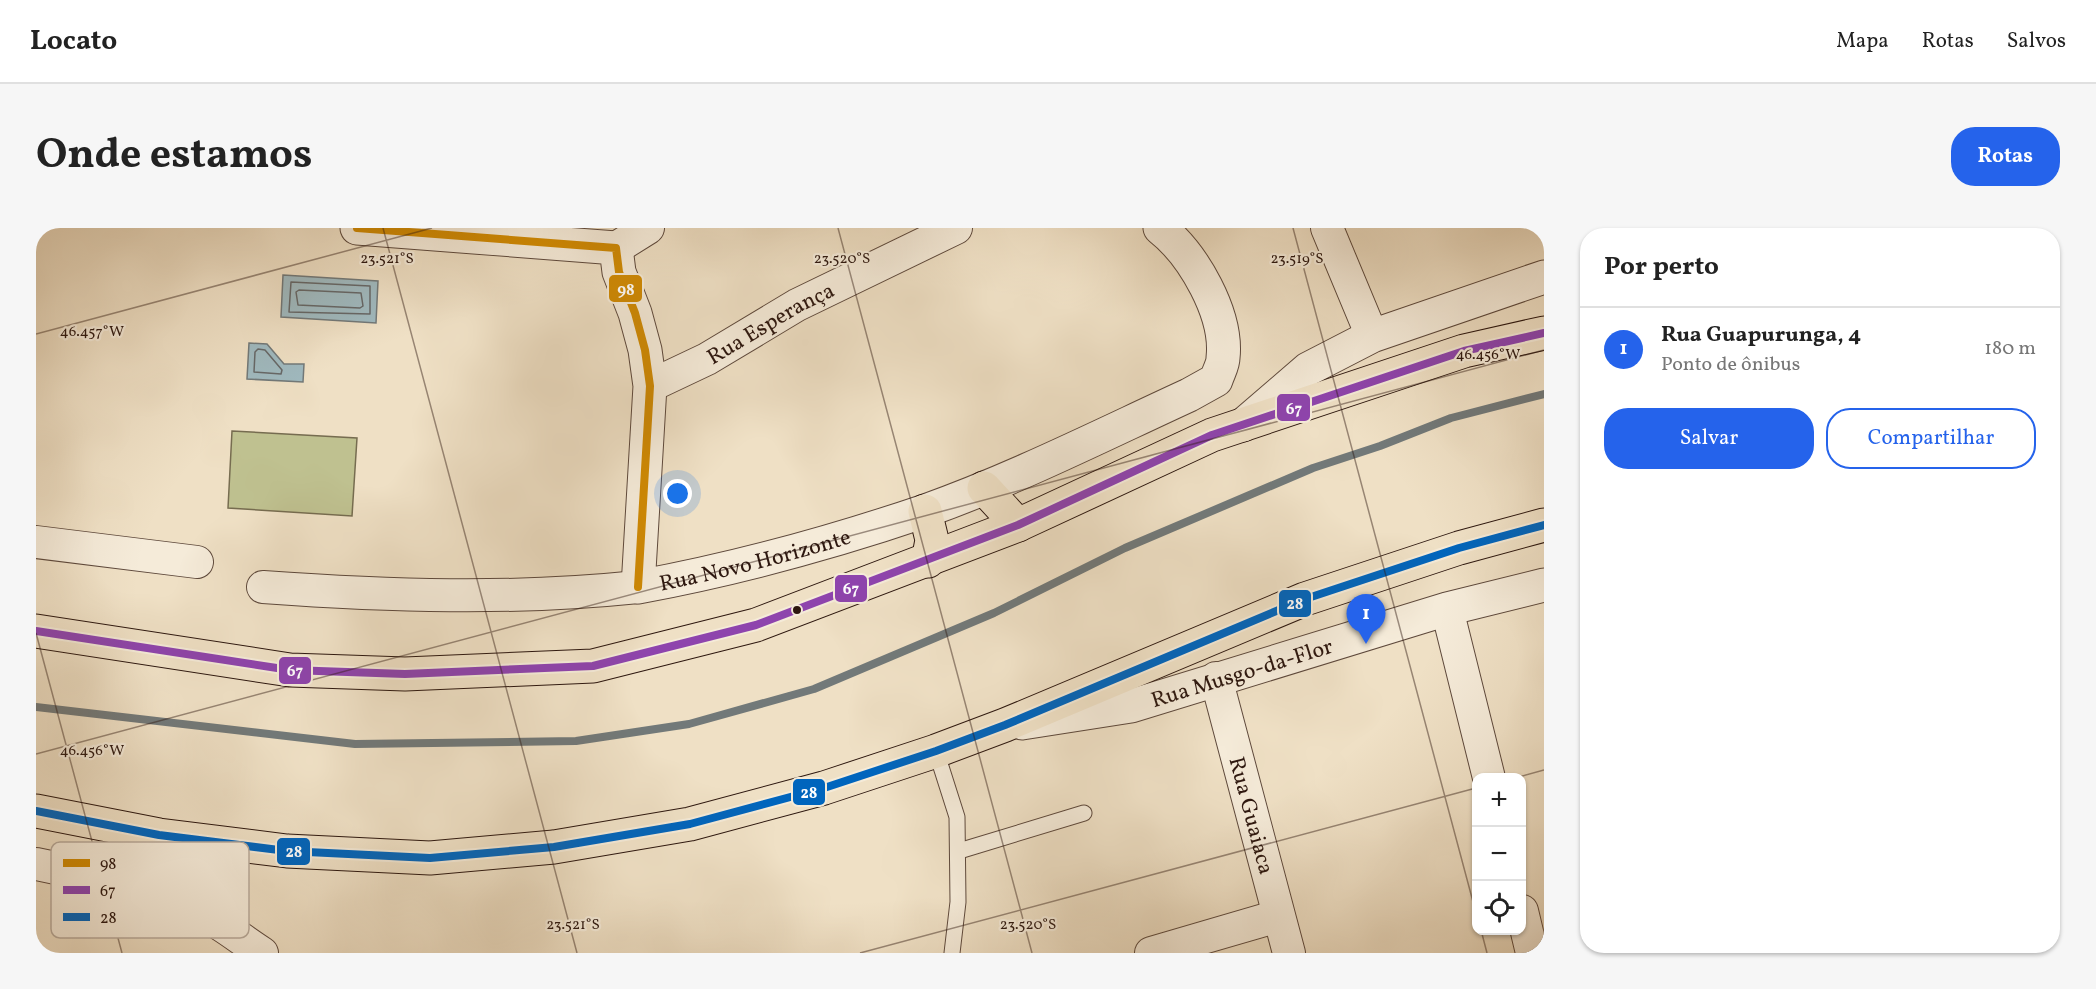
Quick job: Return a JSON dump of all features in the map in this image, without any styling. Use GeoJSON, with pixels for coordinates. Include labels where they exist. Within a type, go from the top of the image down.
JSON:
{"type":"FeatureCollection","features":[{"type":"Feature","properties":{"kind":"highway"},"geometry":{"type":"LineString","coordinates":[[36,631],[290,670],[405,674],[593,666],[756,625],[1018,525],[1212,435],[1464,351],[1544,333]]}},
{"type":"Feature","properties":{"kind":"highway"},"geometry":{"type":"LineString","coordinates":[[984,488],[1018,525]]}},
{"type":"Feature","properties":{"kind":"highway"},"geometry":{"type":"LineString","coordinates":[[925,511],[932,540],[928,561]]}},
{"type":"Feature","properties":{"kind":"highway"},"geometry":{"type":"LineString","coordinates":[[249,847],[287,851],[430,858],[555,847],[690,824],[824,788],[936,751],[1005,725],[1305,599],[1459,548],[1544,525]]}},
{"type":"Feature","properties":{"kind":"highway"},"geometry":{"type":"LineString","coordinates":[[36,812],[159,836],[210,842]]}},
{"type":"Feature","properties":{"kind":"street"},"geometry":{"type":"LineString","coordinates":[[357,228],[616,248],[648,228]]}},
{"type":"Feature","properties":{"kind":"street","name":"Rua Esperança"},"geometry":{"type":"LineString","coordinates":[[650,386],[707,359],[797,305],[956,228]]}},
{"type":"Feature","properties":{"kind":"street","name":"Rua Novo Horizonte"},"geometry":{"type":"LineString","coordinates":[[262,587],[447,596],[587,592],[638,587],[716,573],[925,511],[984,488],[1189,395],[1216,380],[1223,358],[1221,331],[1212,302],[1195,265],[1173,238],[1160,228]]}},
{"type":"Feature","properties":{"kind":"street"},"geometry":{"type":"LineString","coordinates":[[1327,228],[1372,336]]}},
{"type":"Feature","properties":{"kind":"street"},"geometry":{"type":"LineString","coordinates":[[616,248],[619,272],[635,313],[645,350],[650,386],[638,587]]}},
{"type":"Feature","properties":{"kind":"street"},"geometry":{"type":"LineString","coordinates":[[1242,426],[1308,369],[1372,336],[1544,277]]}},
{"type":"Feature","properties":{"kind":"street"},"geometry":{"type":"LineString","coordinates":[[36,542],[197,562]]}},
{"type":"Feature","properties":{"kind":"street","name":"Rua Musgo-da-Flor"},"geometry":{"type":"LineString","coordinates":[[1005,725],[1131,706],[1216,678],[1447,609],[1544,585]]}},
{"type":"Feature","properties":{"kind":"street"},"geometry":{"type":"LineString","coordinates":[[1447,609],[1488,773]]}},
{"type":"Feature","properties":{"kind":"street","name":"Rua Guaiaca"},"geometry":{"type":"LineString","coordinates":[[1216,678],[1289,953]]}},
{"type":"Feature","properties":{"kind":"street"},"geometry":{"type":"LineString","coordinates":[[36,864],[51,867]]}},
{"type":"Feature","properties":{"kind":"street"},"geometry":{"type":"LineString","coordinates":[[1151,953],[1278,915]]}},
{"type":"Feature","properties":{"kind":"street"},"geometry":{"type":"LineString","coordinates":[[1526,930],[1532,953]]}},
{"type":"Feature","properties":{"kind":"street"},"geometry":{"type":"LineString","coordinates":[[239,938],[262,953]]}},
{"type":"Feature","properties":{"kind":"lane"},"geometry":{"type":"LineString","coordinates":[[936,751],[957,817],[958,902],[952,953]]}},
{"type":"Feature","properties":{"kind":"lane"},"geometry":{"type":"LineString","coordinates":[[959,851],[1084,813]]}},
{"type":"Feature","properties":{"kind":"green space"},"geometry":{"type":"Polygon","coordinates":[[[232,431],[357,438],[352,516],[228,508],[232,431]]]}},
{"type":"Feature","properties":{"kind":"water"},"geometry":{"type":"Polygon","coordinates":[[[283,275],[378,281],[376,323],[281,317],[283,275]]]}},
{"type":"Feature","properties":{"kind":"water"},"geometry":{"type":"Polygon","coordinates":[[[249,343],[267,344],[284,364],[304,364],[303,382],[247,379],[249,343]]]}},
{"type":"Feature","properties":{"kind":"waterway"},"geometry":{"type":"LineString","coordinates":[[36,707],[355,744],[576,741],[689,724],[814,689],[994,613],[1125,548],[1313,468],[1380,446],[1451,418],[1544,394]]}},
{"type":"Feature","properties":{"kind":"transit line","name":"98"},"geometry":{"type":"LineString","coordinates":[[357,228],[616,248],[619,272],[635,313],[645,350],[650,386],[638,587]]}},
{"type":"Feature","properties":{"kind":"transit line","name":"67"},"geometry":{"type":"LineString","coordinates":[[36,631],[290,670],[405,674],[593,666],[756,625],[1018,525],[1212,435],[1464,351],[1544,333]]}},
{"type":"Feature","properties":{"kind":"transit line","name":"28"},"geometry":{"type":"LineString","coordinates":[[249,846],[287,851],[430,858],[554,847],[690,824],[824,788],[936,751],[1005,725],[1305,599],[1459,548],[1544,525]]}},
{"type":"Feature","properties":{"kind":"transit line","name":"28"},"geometry":{"type":"LineString","coordinates":[[36,811],[159,835],[215,842]]}},
{"type":"Feature","properties":{"kind":"place","name":"Rua Guapurunga, 4"},"geometry":{"type":"Point","coordinates":[1366,644]}}]}
